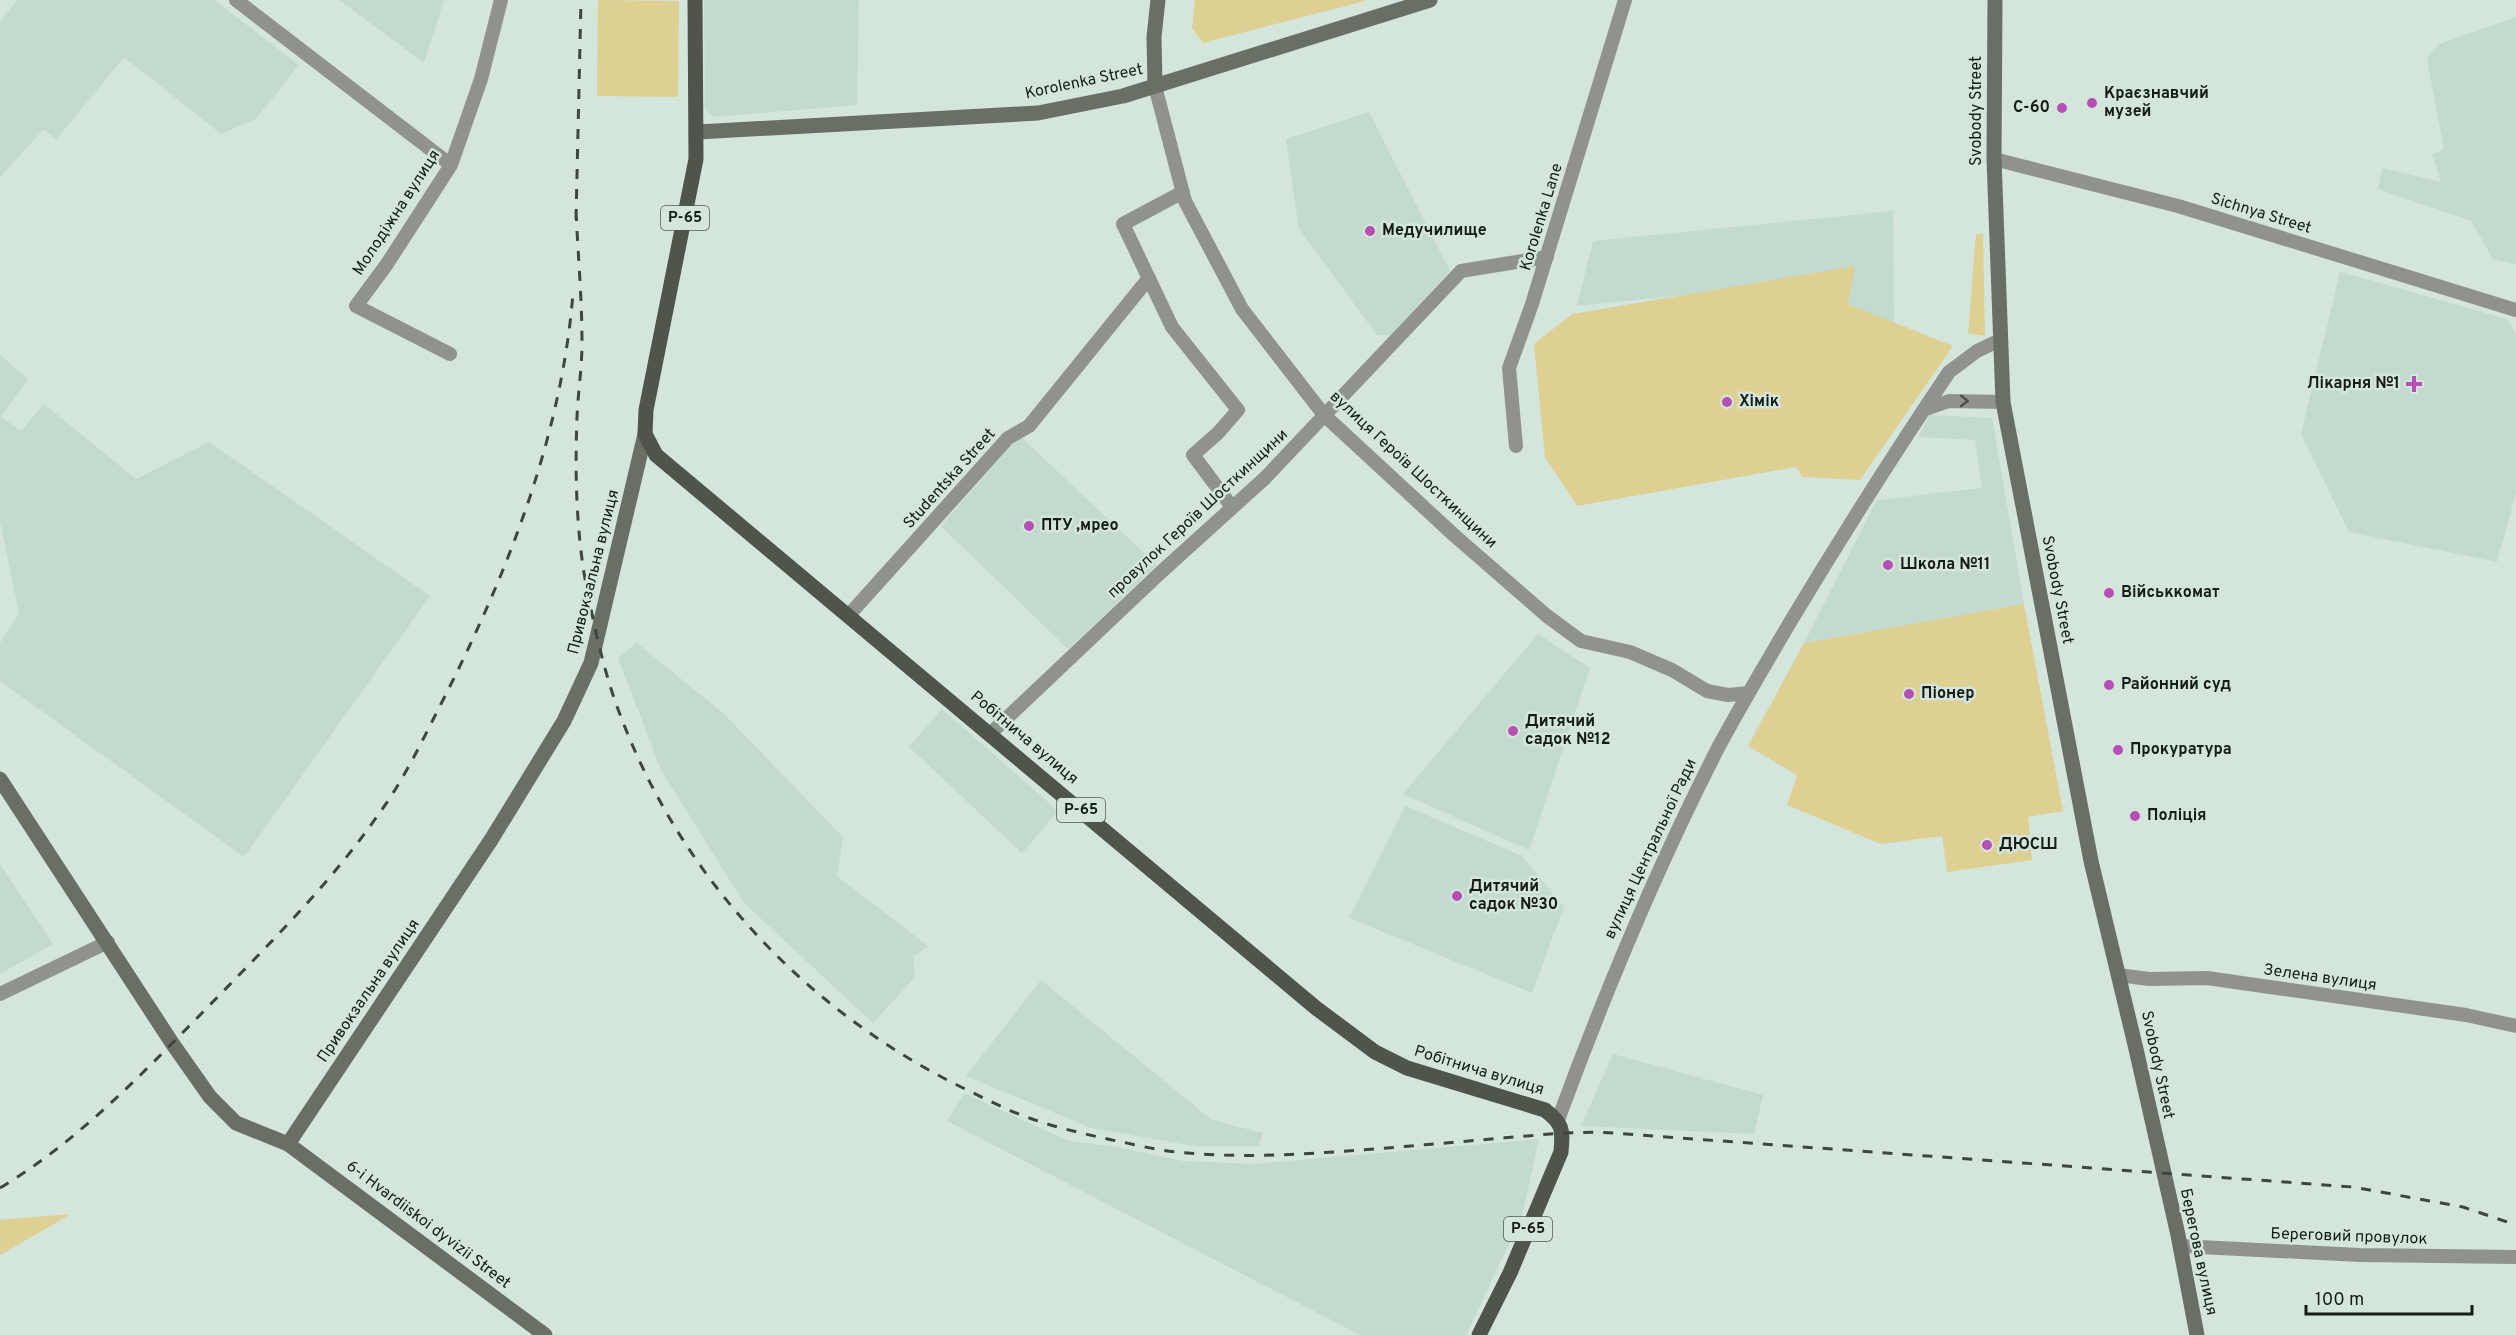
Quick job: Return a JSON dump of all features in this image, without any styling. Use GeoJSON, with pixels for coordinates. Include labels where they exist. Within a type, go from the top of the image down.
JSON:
{"type":"FeatureCollection","features":[{"type":"Feature","properties":{"kind":"main road","name":"Привокзальна вулиця"},"geometry":{"type":"LineString","coordinates":[[288,1144],[491,840],[564,721],[591,663],[645,434],[646,410],[696,159],[698,132],[695,0]]}},
{"type":"Feature","properties":{"kind":"main road","name":"вулиця Героїв Шосткинщини"},"geometry":{"type":"LineString","coordinates":[[1155,86],[1154,37],[1158,0]]}},
{"type":"Feature","properties":{"kind":"main road","name":"Korolenka Street"},"geometry":{"type":"LineString","coordinates":[[698,132],[1038,113],[1123,96],[1430,0]]}},
{"type":"Feature","properties":{"kind":"main road","name":"Svobody Street"},"geometry":{"type":"LineString","coordinates":[[1995,0],[1994,159],[2003,402],[2091,861],[2163,1176]]}},
{"type":"Feature","properties":{"kind":"main road","name":"Робітнича вулиця"},"geometry":{"type":"LineString","coordinates":[[645,434],[656,455],[1316,1008],[1375,1052],[1407,1068],[1545,1110],[1558,1120]]}},
{"type":"Feature","properties":{"kind":"main road","name":"6-i Hvardiiskoi dyvizii Street"},"geometry":{"type":"LineString","coordinates":[[0,779],[210,1098],[236,1123],[288,1144],[545,1335]]}},
{"type":"Feature","properties":{"kind":"main road","name":"вулиця Центральної Ради"},"geometry":{"type":"LineString","coordinates":[[1479,1335],[1510,1273],[1561,1152],[1563,1133],[1558,1120]]}},
{"type":"Feature","properties":{"kind":"main road","name":"Берегова вулиця"},"geometry":{"type":"LineString","coordinates":[[2163,1176],[2180,1246],[2197,1335]]}},
{"type":"Feature","properties":{"kind":"street"},"geometry":{"type":"LineString","coordinates":[[236,0],[451,165]]}},
{"type":"Feature","properties":{"kind":"street","name":"Молодіжна вулиця"},"geometry":{"type":"LineString","coordinates":[[450,354],[356,306],[387,264],[451,165],[481,79],[501,0]]}},
{"type":"Feature","properties":{"kind":"street","name":"Korolenka Lane"},"geometry":{"type":"LineString","coordinates":[[1516,446],[1509,368],[1547,257],[1625,0]]}},
{"type":"Feature","properties":{"kind":"street","name":"вулиця Героїв Шосткинщини"},"geometry":{"type":"LineString","coordinates":[[1155,86],[1185,201],[1242,309],[1324,415],[1455,536],[1547,616],[1581,641],[1630,652],[1672,670],[1707,691],[1728,695],[1749,693]]}},
{"type":"Feature","properties":{"kind":"street","name":"Sichnya Street"},"geometry":{"type":"LineString","coordinates":[[1994,159],[2178,206],[2516,310]]}},
{"type":"Feature","properties":{"kind":"street"},"geometry":{"type":"LineString","coordinates":[[1183,192],[1123,224],[1146,282],[1172,327],[1238,410],[1218,433],[1193,455],[1232,507]]}},
{"type":"Feature","properties":{"kind":"street","name":"провулок Героїв Шосткинщини"},"geometry":{"type":"LineString","coordinates":[[990,733],[1265,478],[1461,271],[1547,257]]}},
{"type":"Feature","properties":{"kind":"street","name":"Studentska Street"},"geometry":{"type":"LineString","coordinates":[[849,615],[1008,438],[1029,426],[1146,282]]}},
{"type":"Feature","properties":{"kind":"street","name":"вулиця Центральної Ради"},"geometry":{"type":"LineString","coordinates":[[1558,1120],[1599,1009],[1645,901],[1719,746],[1749,693],[1882,473],[1949,372],[1977,351],[2000,340]]}},
{"type":"Feature","properties":{"kind":"street"},"geometry":{"type":"LineString","coordinates":[[1926,409],[1948,401],[2003,402]]}},
{"type":"Feature","properties":{"kind":"street"},"geometry":{"type":"LineString","coordinates":[[0,994],[108,942]]}},
{"type":"Feature","properties":{"kind":"street","name":"Зелена вулиця"},"geometry":{"type":"LineString","coordinates":[[2118,975],[2149,979],[2207,978],[2466,1016],[2516,1026]]}},
{"type":"Feature","properties":{"kind":"street","name":"Береговий провулок"},"geometry":{"type":"LineString","coordinates":[[2180,1246],[2360,1255],[2516,1257]]}},
{"type":"Feature","properties":{"kind":"shaded area"},"geometry":{"type":"Polygon","coordinates":[[[17,0],[214,0],[299,65],[256,119],[221,134],[124,57],[56,140],[44,129],[0,177],[0,21],[17,0]]]}},
{"type":"Feature","properties":{"kind":"shaded area"},"geometry":{"type":"Polygon","coordinates":[[[339,0],[444,0],[424,63],[339,0]]]}},
{"type":"Feature","properties":{"kind":"shaded area"},"geometry":{"type":"Polygon","coordinates":[[[598,0],[679,1],[678,97],[597,96],[598,0]]]}},
{"type":"Feature","properties":{"kind":"shaded area"},"geometry":{"type":"Polygon","coordinates":[[[704,0],[859,0],[857,105],[714,117],[705,109],[704,0]]]}},
{"type":"Feature","properties":{"kind":"shaded area"},"geometry":{"type":"Polygon","coordinates":[[[1195,0],[1368,0],[1203,43],[1192,28],[1195,0]]]}},
{"type":"Feature","properties":{"kind":"shaded area"},"geometry":{"type":"Polygon","coordinates":[[[2516,17],[2516,264],[2493,259],[2471,221],[2378,189],[2382,168],[2441,182],[2432,154],[2444,150],[2427,59],[2439,44],[2516,17]]]}},
{"type":"Feature","properties":{"kind":"shaded area"},"geometry":{"type":"Polygon","coordinates":[[[1369,112],[1450,271],[1390,335],[1377,335],[1299,229],[1286,139],[1369,112]]]}},
{"type":"Feature","properties":{"kind":"shaded area"},"geometry":{"type":"Polygon","coordinates":[[[1893,211],[1894,324],[1783,285],[1577,306],[1593,241],[1893,211]]]}},
{"type":"Feature","properties":{"kind":"shaded area"},"geometry":{"type":"Polygon","coordinates":[[[1976,234],[1983,234],[1985,336],[1968,334],[1976,234]]]}},
{"type":"Feature","properties":{"kind":"shaded area","name":"Хімік"},"geometry":{"type":"Polygon","coordinates":[[[1855,266],[1848,304],[1953,346],[1860,480],[1802,477],[1796,467],[1577,506],[1545,457],[1534,344],[1572,314],[1855,266]]]}},
{"type":"Feature","properties":{"kind":"shaded area","name":"Лікарня №1"},"geometry":{"type":"Polygon","coordinates":[[[2340,272],[2507,319],[2516,334],[2516,493],[2497,562],[2349,532],[2301,434],[2340,272]]]}},
{"type":"Feature","properties":{"kind":"shaded area"},"geometry":{"type":"Polygon","coordinates":[[[0,355],[28,379],[1,417],[21,431],[44,404],[136,479],[209,442],[430,596],[244,857],[0,681],[0,643],[19,613],[0,522],[0,355]]]}},
{"type":"Feature","properties":{"kind":"shaded area"},"geometry":{"type":"Polygon","coordinates":[[[1930,415],[1992,418],[2024,604],[1804,643],[1877,500],[1982,488],[1975,440],[1918,437],[1930,415]]]}},
{"type":"Feature","properties":{"kind":"shaded area"},"geometry":{"type":"Polygon","coordinates":[[[1020,436],[1157,565],[1068,649],[941,526],[1020,436]]]}},
{"type":"Feature","properties":{"kind":"shaded area","name":"Піонер"},"geometry":{"type":"Polygon","coordinates":[[[2024,604],[2063,811],[2028,817],[2032,860],[1947,872],[1942,836],[1881,844],[1787,805],[1797,775],[1748,746],[1804,643],[2024,604]]]}},
{"type":"Feature","properties":{"kind":"shaded area","name":"Дитячий садок №12"},"geometry":{"type":"Polygon","coordinates":[[[1538,634],[1590,668],[1529,850],[1403,794],[1538,634]]]}},
{"type":"Feature","properties":{"kind":"shaded area"},"geometry":{"type":"Polygon","coordinates":[[[637,643],[723,713],[843,837],[837,876],[928,946],[913,957],[915,977],[873,1023],[744,903],[661,770],[618,658],[637,643]]]}},
{"type":"Feature","properties":{"kind":"shaded area"},"geometry":{"type":"Polygon","coordinates":[[[942,709],[1058,811],[1022,853],[909,747],[942,709]]]}},
{"type":"Feature","properties":{"kind":"shaded area","name":"Дитячий садок №30"},"geometry":{"type":"Polygon","coordinates":[[[1405,806],[1522,856],[1564,907],[1532,993],[1349,918],[1405,806]]]}},
{"type":"Feature","properties":{"kind":"shaded area"},"geometry":{"type":"Polygon","coordinates":[[[0,864],[53,944],[0,974],[0,864]]]}},
{"type":"Feature","properties":{"kind":"shaded area"},"geometry":{"type":"Polygon","coordinates":[[[1041,980],[1212,1120],[1263,1133],[1259,1146],[1194,1146],[1091,1128],[966,1076],[1041,980]]]}},
{"type":"Feature","properties":{"kind":"shaded area"},"geometry":{"type":"Polygon","coordinates":[[[1613,1054],[1763,1095],[1754,1134],[1581,1126],[1613,1054]]]}},
{"type":"Feature","properties":{"kind":"shaded area"},"geometry":{"type":"Polygon","coordinates":[[[964,1093],[1069,1141],[1117,1147],[1183,1161],[1253,1164],[1539,1139],[1522,1216],[1466,1335],[1360,1335],[947,1121],[964,1093]]]}},
{"type":"Feature","properties":{"kind":"shaded area"},"geometry":{"type":"Polygon","coordinates":[[[71,1214],[0,1255],[0,1220],[71,1214]]]}},
{"type":"Feature","properties":{"kind":"railway"},"geometry":{"type":"LineString","coordinates":[[576,219],[581,0]]}},
{"type":"Feature","properties":{"kind":"railway"},"geometry":{"type":"LineString","coordinates":[[576,211],[582,343],[576,437],[579,534],[595,628],[621,717],[647,776],[678,832],[714,884],[754,932],[800,977],[849,1018],[901,1054],[957,1085],[1013,1112],[1042,1122],[1112,1140],[1177,1152],[1226,1155],[1300,1154],[1598,1132],[2353,1187],[2463,1207],[2516,1225]]}},
{"type":"Feature","properties":{"kind":"railway"},"geometry":{"type":"LineString","coordinates":[[0,1188],[56,1150],[82,1129],[155,1060],[316,893],[358,842],[396,788],[467,652],[510,553],[528,503],[557,400],[567,348],[573,294]]}},
{"type":"Feature","properties":{"kind":"place","name":"Краєзнавчий музей"},"geometry":{"type":"Point","coordinates":[2092,103]}},
{"type":"Feature","properties":{"kind":"place","name":"С-60"},"geometry":{"type":"Point","coordinates":[2062,108]}},
{"type":"Feature","properties":{"kind":"place","name":"Медучилище"},"geometry":{"type":"Point","coordinates":[1370,231]}},
{"type":"Feature","properties":{"kind":"place","name":"Лікарня №1"},"geometry":{"type":"Point","coordinates":[2414,384]}},
{"type":"Feature","properties":{"kind":"place","name":"Хімік"},"geometry":{"type":"Point","coordinates":[1727,402]}},
{"type":"Feature","properties":{"kind":"place","name":"ПТУ ,мрео"},"geometry":{"type":"Point","coordinates":[1029,526]}},
{"type":"Feature","properties":{"kind":"place","name":"Школа №11"},"geometry":{"type":"Point","coordinates":[1888,565]}},
{"type":"Feature","properties":{"kind":"place","name":"Військкомат"},"geometry":{"type":"Point","coordinates":[2109,593]}},
{"type":"Feature","properties":{"kind":"place","name":"Районний суд"},"geometry":{"type":"Point","coordinates":[2109,685]}},
{"type":"Feature","properties":{"kind":"place","name":"Піонер"},"geometry":{"type":"Point","coordinates":[1909,694]}},
{"type":"Feature","properties":{"kind":"place","name":"Дитячий садок №12"},"geometry":{"type":"Point","coordinates":[1513,731]}},
{"type":"Feature","properties":{"kind":"place","name":"Прокуратура"},"geometry":{"type":"Point","coordinates":[2118,750]}},
{"type":"Feature","properties":{"kind":"place","name":"Поліція"},"geometry":{"type":"Point","coordinates":[2135,816]}},
{"type":"Feature","properties":{"kind":"place","name":"ДЮСШ"},"geometry":{"type":"Point","coordinates":[1987,845]}},
{"type":"Feature","properties":{"kind":"place","name":"Дитячий садок №30"},"geometry":{"type":"Point","coordinates":[1457,896]}}]}
